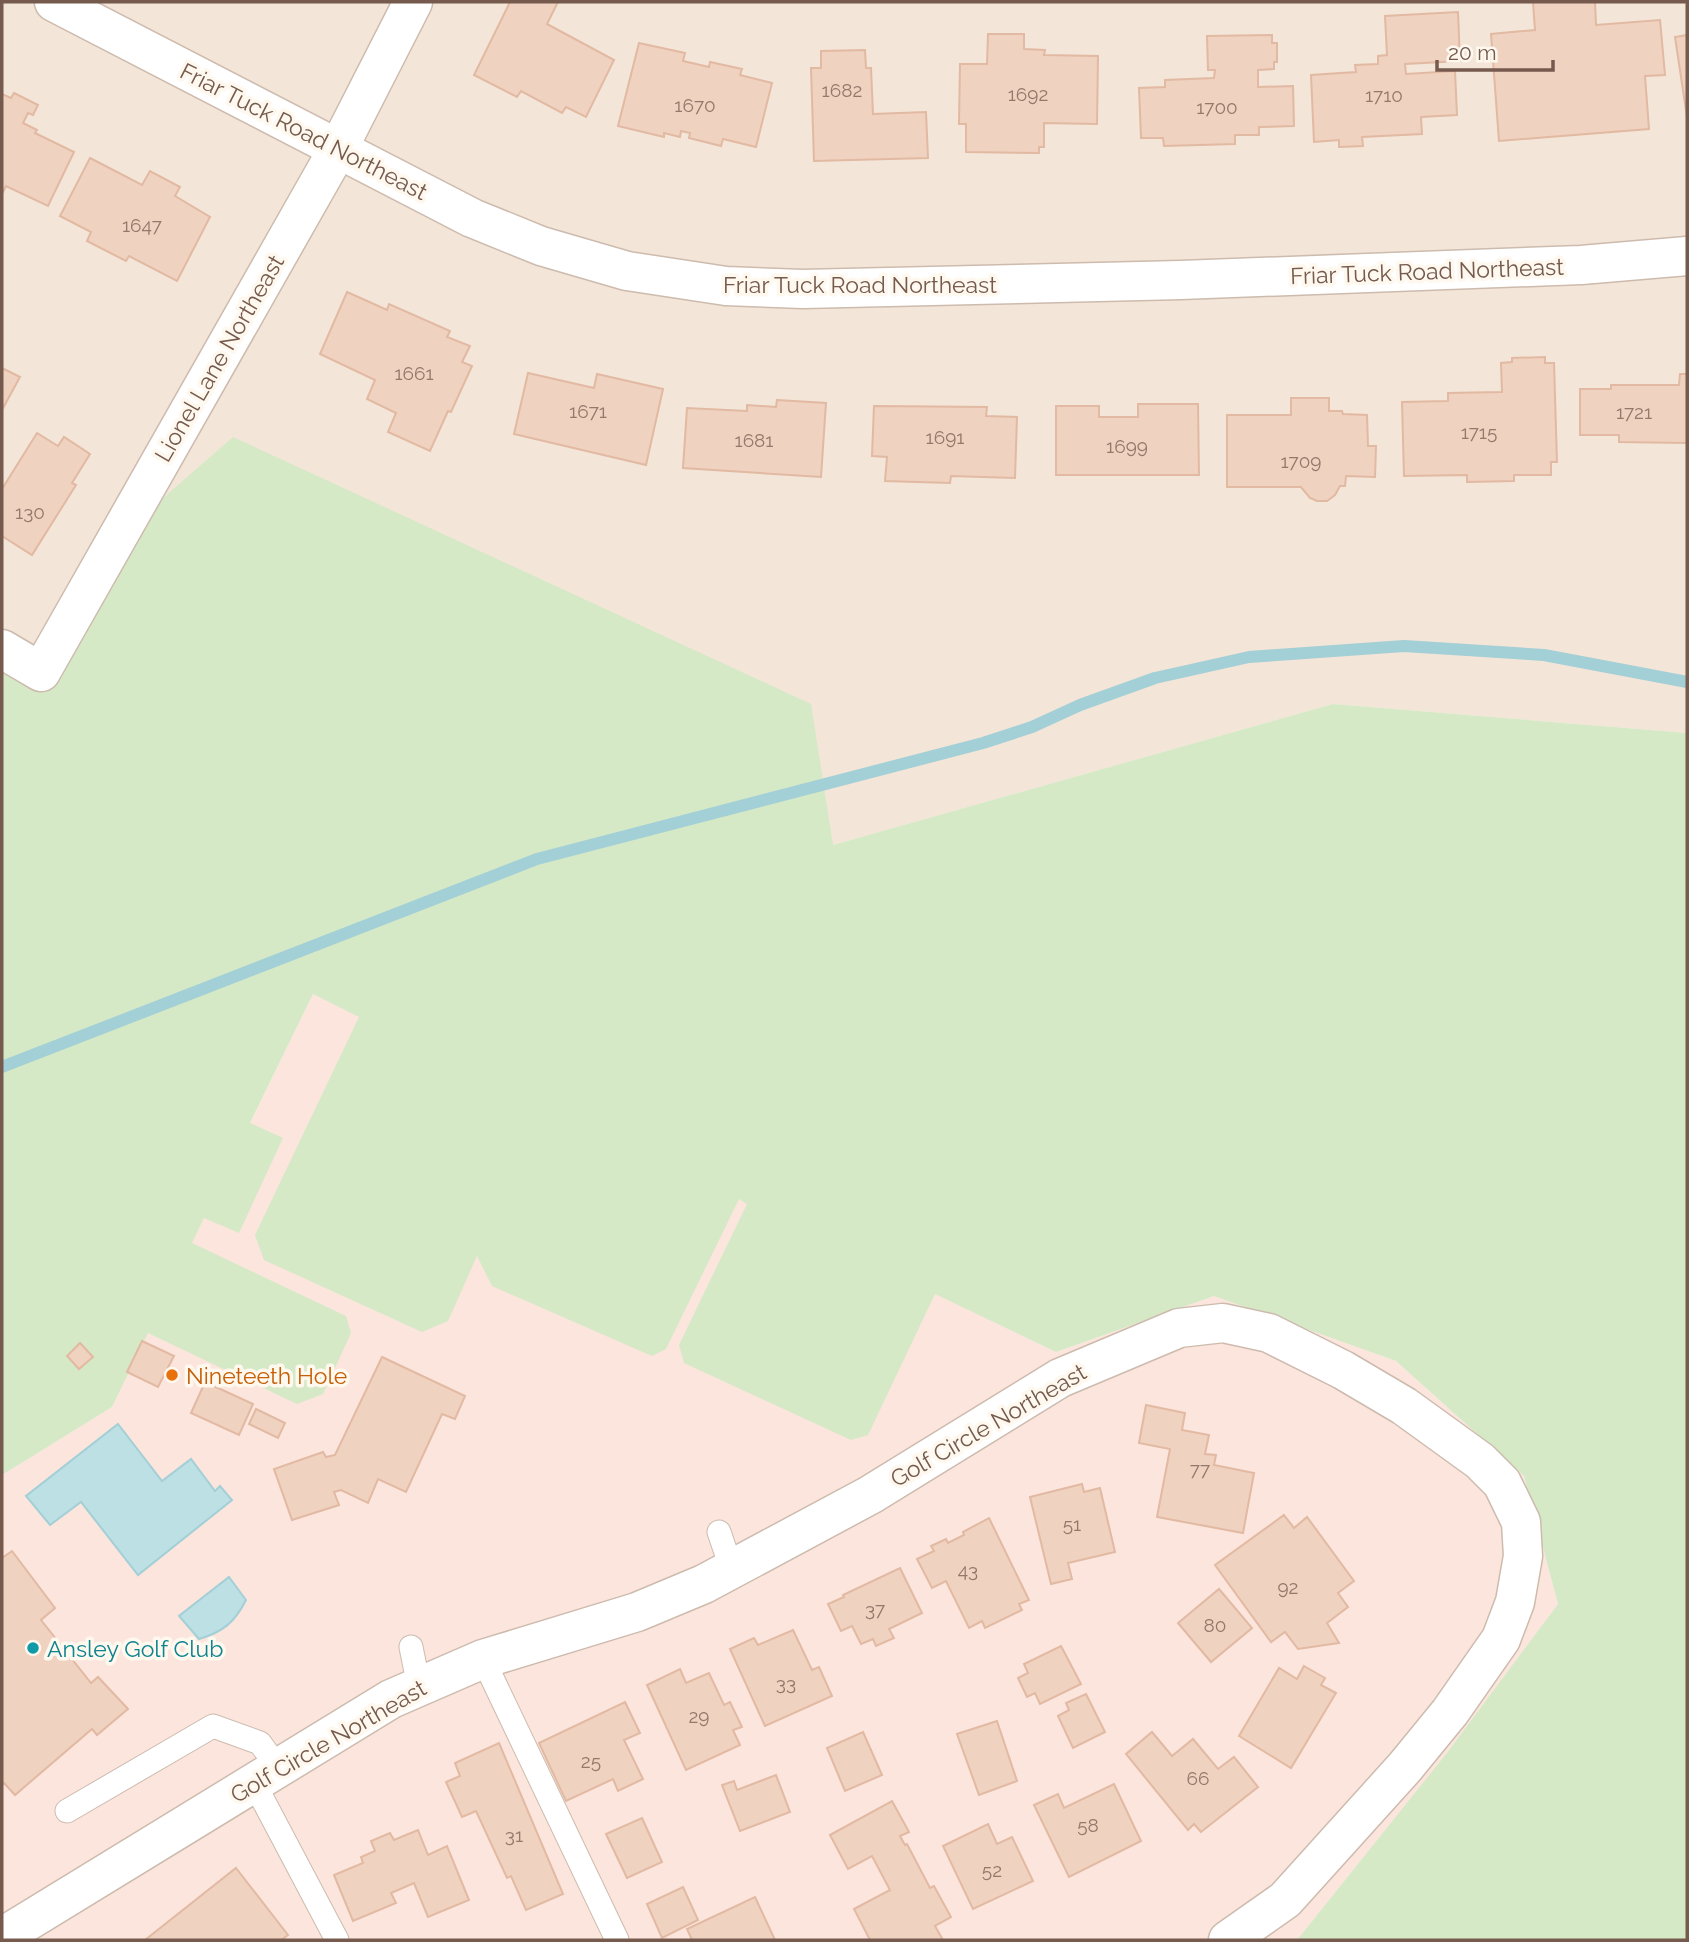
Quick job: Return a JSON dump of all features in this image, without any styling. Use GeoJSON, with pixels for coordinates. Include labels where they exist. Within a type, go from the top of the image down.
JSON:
{"type":"FeatureCollection","features":[{"type":"Feature","properties":{"kind":"street","name":"Friar Tuck Road Northeast"},"geometry":{"type":"LineString","coordinates":[[54,2],[472,218],[541,246],[627,271],[726,286],[803,289],[1181,280],[1581,265],[1687,257]]}},
{"type":"Feature","properties":{"kind":"street","name":"Lionel Lane Northeast"},"geometry":{"type":"LineString","coordinates":[[2,649],[41,671],[338,149],[413,2]]}},
{"type":"Feature","properties":{"kind":"street","name":"Golf Circle Northeast"},"geometry":{"type":"LineString","coordinates":[[2,1937],[391,1699],[484,1659],[637,1612],[705,1584],[870,1495],[1060,1378],[1179,1328],[1223,1323],[1269,1333],[1343,1370],[1404,1406],[1480,1461],[1502,1483],[1521,1522],[1523,1556],[1515,1602],[1501,1639],[1450,1712],[1405,1767],[1285,1900],[1228,1940]]}},
{"type":"Feature","properties":{"kind":"lane"},"geometry":{"type":"LineString","coordinates":[[719,1532],[732,1570]]}},
{"type":"Feature","properties":{"kind":"lane"},"geometry":{"type":"LineString","coordinates":[[411,1647],[419,1687]]}},
{"type":"Feature","properties":{"kind":"lane"},"geometry":{"type":"LineString","coordinates":[[484,1659],[617,1940]]}},
{"type":"Feature","properties":{"kind":"lane"},"geometry":{"type":"LineString","coordinates":[[67,1811],[214,1726],[260,1742],[266,1775],[337,1940]]}},
{"type":"Feature","properties":{"kind":"shaded area"},"geometry":{"type":"Polygon","coordinates":[[[2,2],[1687,2],[1687,733],[1333,704],[833,845],[51,676],[2,645],[2,2]]]}},
{"type":"Feature","properties":{"kind":"shaded area"},"geometry":{"type":"Polygon","coordinates":[[[313,994],[1056,1352],[1214,1296],[1396,1361],[1524,1476],[1558,1604],[1446,1754],[1297,1940],[2,1940],[2,1475],[112,1407],[313,994]]]}},
{"type":"Feature","properties":{"kind":"green space"},"geometry":{"type":"Polygon","coordinates":[[[233,437],[811,704],[833,845],[1333,704],[1687,733],[1687,1940],[1297,1940],[1446,1754],[1558,1604],[1524,1476],[1396,1361],[1214,1296],[1056,1352],[935,1294],[868,1435],[851,1440],[684,1363],[679,1345],[747,1204],[739,1199],[666,1349],[652,1356],[492,1286],[477,1256],[448,1321],[422,1332],[264,1260],[255,1235],[359,1017],[313,994],[250,1123],[283,1138],[239,1233],[204,1218],[192,1243],[346,1316],[351,1333],[323,1394],[297,1404],[148,1333],[112,1407],[2,1475],[2,645],[50,676],[147,512],[233,437]]]}},
{"type":"Feature","properties":{"kind":"water"},"geometry":{"type":"Polygon","coordinates":[[[118,1424],[162,1481],[191,1459],[215,1491],[220,1486],[232,1500],[138,1575],[81,1502],[50,1525],[26,1496],[118,1424]]]}},
{"type":"Feature","properties":{"kind":"water"},"geometry":{"type":"Polygon","coordinates":[[[229,1577],[246,1600],[227,1625],[199,1639],[179,1616],[229,1577]]]}},
{"type":"Feature","properties":{"kind":"building"},"geometry":{"type":"Polygon","coordinates":[[[510,2],[558,2],[547,24],[614,60],[586,117],[566,107],[562,113],[521,91],[517,97],[474,75],[510,2]]]}},
{"type":"Feature","properties":{"kind":"building"},"geometry":{"type":"Polygon","coordinates":[[[1533,2],[1595,2],[1596,25],[1660,20],[1665,75],[1645,76],[1649,129],[1499,141],[1491,34],[1535,30],[1533,2]]]}},
{"type":"Feature","properties":{"kind":"building"},"geometry":{"type":"Polygon","coordinates":[[[1458,12],[1460,61],[1405,64],[1406,74],[1455,71],[1457,115],[1421,117],[1422,134],[1362,137],[1363,146],[1339,147],[1339,140],[1314,142],[1311,75],[1356,72],[1355,65],[1378,64],[1378,56],[1387,55],[1385,16],[1458,12]]]}},
{"type":"Feature","properties":{"kind":"building"},"geometry":{"type":"Polygon","coordinates":[[[988,34],[1024,34],[1024,49],[1045,50],[1044,55],[1098,56],[1097,124],[1044,123],[1044,147],[1039,147],[1039,153],[966,152],[966,124],[959,124],[960,64],[987,64],[988,34]]]}},
{"type":"Feature","properties":{"kind":"building"},"geometry":{"type":"Polygon","coordinates":[[[1272,35],[1272,43],[1277,43],[1277,62],[1274,62],[1274,69],[1258,70],[1258,87],[1293,86],[1294,126],[1259,127],[1259,135],[1235,135],[1235,144],[1164,146],[1163,138],[1141,138],[1139,88],[1165,87],[1165,80],[1214,78],[1215,70],[1208,70],[1207,36],[1272,35]]]}},
{"type":"Feature","properties":{"kind":"building"},"geometry":{"type":"Polygon","coordinates":[[[1687,35],[1687,117],[1675,37],[1687,35]]]}},
{"type":"Feature","properties":{"kind":"building"},"geometry":{"type":"Polygon","coordinates":[[[639,43],[685,53],[683,61],[709,67],[710,62],[742,69],[740,75],[772,83],[756,147],[723,139],[721,146],[689,138],[690,133],[681,131],[680,137],[664,133],[664,137],[618,126],[639,43]]]}},
{"type":"Feature","properties":{"kind":"building"},"geometry":{"type":"Polygon","coordinates":[[[865,50],[866,68],[871,68],[873,114],[926,112],[928,158],[814,161],[811,68],[821,68],[821,51],[865,50]]]}},
{"type":"Feature","properties":{"kind":"building"},"geometry":{"type":"Polygon","coordinates":[[[14,93],[38,105],[33,115],[28,113],[23,123],[37,130],[35,133],[74,152],[48,206],[6,186],[2,194],[2,94],[11,98],[14,93]]]}},
{"type":"Feature","properties":{"kind":"building"},"geometry":{"type":"Polygon","coordinates":[[[90,158],[142,185],[150,171],[180,187],[175,196],[210,217],[177,281],[129,256],[126,261],[87,241],[91,232],[60,216],[90,158]]]}},
{"type":"Feature","properties":{"kind":"building"},"geometry":{"type":"Polygon","coordinates":[[[347,292],[387,310],[389,304],[450,331],[447,337],[470,346],[462,362],[472,366],[430,451],[388,432],[396,413],[367,399],[375,380],[320,354],[347,292]]]}},
{"type":"Feature","properties":{"kind":"building"},"geometry":{"type":"Polygon","coordinates":[[[1545,357],[1545,363],[1554,363],[1557,462],[1551,462],[1551,475],[1514,475],[1514,481],[1467,482],[1467,475],[1404,476],[1402,402],[1448,401],[1448,393],[1502,392],[1501,363],[1512,362],[1512,358],[1545,357]]]}},
{"type":"Feature","properties":{"kind":"building"},"geometry":{"type":"Polygon","coordinates":[[[2,368],[20,377],[2,410],[2,368]]]}},
{"type":"Feature","properties":{"kind":"building"},"geometry":{"type":"Polygon","coordinates":[[[528,373],[594,388],[597,374],[663,389],[646,465],[514,434],[528,373]]]}},
{"type":"Feature","properties":{"kind":"building"},"geometry":{"type":"Polygon","coordinates":[[[1680,374],[1687,374],[1687,443],[1619,442],[1619,435],[1580,435],[1580,389],[1611,389],[1611,385],[1679,385],[1680,374]]]}},
{"type":"Feature","properties":{"kind":"building"},"geometry":{"type":"Polygon","coordinates":[[[1291,398],[1329,398],[1329,411],[1367,415],[1368,446],[1376,446],[1375,477],[1346,476],[1345,486],[1340,486],[1335,495],[1327,501],[1310,498],[1301,487],[1227,487],[1227,415],[1291,415],[1291,398]]]}},
{"type":"Feature","properties":{"kind":"building"},"geometry":{"type":"Polygon","coordinates":[[[777,400],[826,403],[821,477],[683,468],[687,408],[747,411],[747,405],[776,407],[777,400]]]}},
{"type":"Feature","properties":{"kind":"building"},"geometry":{"type":"Polygon","coordinates":[[[1138,404],[1198,404],[1199,475],[1056,475],[1056,406],[1099,406],[1099,417],[1138,417],[1138,404]]]}},
{"type":"Feature","properties":{"kind":"building"},"geometry":{"type":"Polygon","coordinates":[[[874,406],[987,407],[986,416],[1017,417],[1015,478],[951,476],[950,483],[885,481],[887,457],[872,456],[874,406]]]}},
{"type":"Feature","properties":{"kind":"building"},"geometry":{"type":"Polygon","coordinates":[[[37,433],[58,446],[64,437],[90,454],[72,483],[76,485],[32,555],[2,536],[2,489],[37,433]]]}},
{"type":"Feature","properties":{"kind":"building"},"geometry":{"type":"Polygon","coordinates":[[[142,1341],[174,1356],[158,1387],[127,1372],[142,1341]]]}},
{"type":"Feature","properties":{"kind":"building"},"geometry":{"type":"Polygon","coordinates":[[[80,1343],[93,1357],[79,1369],[67,1356],[80,1343]]]}},
{"type":"Feature","properties":{"kind":"building"},"geometry":{"type":"Polygon","coordinates":[[[382,1357],[465,1396],[455,1419],[442,1414],[406,1492],[378,1479],[368,1503],[341,1490],[334,1492],[339,1505],[292,1520],[274,1469],[323,1452],[326,1457],[335,1455],[382,1357]]]}},
{"type":"Feature","properties":{"kind":"building"},"geometry":{"type":"Polygon","coordinates":[[[205,1382],[253,1404],[239,1435],[191,1413],[205,1382]]]}},
{"type":"Feature","properties":{"kind":"building"},"geometry":{"type":"Polygon","coordinates":[[[1146,1405],[1185,1413],[1182,1430],[1209,1435],[1205,1454],[1216,1455],[1214,1465],[1254,1473],[1243,1533],[1157,1517],[1170,1449],[1139,1443],[1146,1405]]]}},
{"type":"Feature","properties":{"kind":"building"},"geometry":{"type":"Polygon","coordinates":[[[256,1409],[285,1423],[278,1438],[249,1424],[256,1409]]]}},
{"type":"Feature","properties":{"kind":"building"},"geometry":{"type":"Polygon","coordinates":[[[1082,1484],[1084,1492],[1100,1488],[1115,1552],[1068,1563],[1072,1579],[1051,1584],[1030,1497],[1082,1484]]]}},
{"type":"Feature","properties":{"kind":"building"},"geometry":{"type":"Polygon","coordinates":[[[1284,1515],[1294,1528],[1307,1517],[1354,1581],[1338,1593],[1348,1607],[1327,1623],[1339,1643],[1298,1649],[1285,1632],[1271,1642],[1215,1565],[1284,1515]]]}},
{"type":"Feature","properties":{"kind":"building"},"geometry":{"type":"Polygon","coordinates":[[[989,1518],[1029,1600],[1019,1604],[1022,1610],[985,1628],[982,1621],[969,1628],[946,1581],[932,1588],[917,1559],[934,1551],[931,1546],[946,1539],[948,1543],[989,1518]]]}},
{"type":"Feature","properties":{"kind":"building","name":"Ansley Golf Club"},"geometry":{"type":"Polygon","coordinates":[[[12,1551],[55,1608],[41,1620],[91,1683],[98,1677],[128,1709],[97,1735],[92,1729],[15,1795],[4,1783],[2,1785],[2,1558],[12,1551]]]}},
{"type":"Feature","properties":{"kind":"building"},"geometry":{"type":"Polygon","coordinates":[[[900,1568],[922,1613],[889,1629],[894,1638],[876,1646],[873,1639],[861,1644],[852,1626],[841,1631],[828,1604],[900,1568]]]}},
{"type":"Feature","properties":{"kind":"building"},"geometry":{"type":"Polygon","coordinates":[[[1219,1589],[1252,1628],[1211,1662],[1178,1623],[1219,1589]]]}},
{"type":"Feature","properties":{"kind":"building"},"geometry":{"type":"Polygon","coordinates":[[[793,1630],[812,1670],[819,1667],[832,1696],[765,1726],[730,1649],[754,1638],[758,1645],[793,1630]]]}},
{"type":"Feature","properties":{"kind":"building"},"geometry":{"type":"Polygon","coordinates":[[[1061,1646],[1081,1684],[1040,1704],[1035,1693],[1027,1697],[1018,1678],[1028,1673],[1024,1664],[1061,1646]]]}},
{"type":"Feature","properties":{"kind":"building"},"geometry":{"type":"Polygon","coordinates":[[[1304,1666],[1325,1678],[1321,1685],[1336,1693],[1291,1768],[1239,1736],[1279,1668],[1297,1679],[1304,1666]]]}},
{"type":"Feature","properties":{"kind":"building"},"geometry":{"type":"Polygon","coordinates":[[[680,1669],[686,1683],[709,1673],[724,1705],[730,1702],[742,1727],[733,1730],[740,1745],[686,1770],[647,1685],[680,1669]]]}},
{"type":"Feature","properties":{"kind":"building"},"geometry":{"type":"Polygon","coordinates":[[[1086,1694],[1105,1732],[1073,1748],[1058,1716],[1069,1710],[1066,1703],[1086,1694]]]}},
{"type":"Feature","properties":{"kind":"building"},"geometry":{"type":"Polygon","coordinates":[[[625,1702],[640,1733],[624,1740],[643,1779],[618,1791],[613,1779],[566,1801],[539,1743],[625,1702]]]}},
{"type":"Feature","properties":{"kind":"building"},"geometry":{"type":"Polygon","coordinates":[[[997,1721],[1017,1781],[979,1795],[957,1734],[997,1721]]]}},
{"type":"Feature","properties":{"kind":"building"},"geometry":{"type":"Polygon","coordinates":[[[863,1732],[882,1775],[845,1791],[827,1748],[863,1732]]]}},
{"type":"Feature","properties":{"kind":"building"},"geometry":{"type":"Polygon","coordinates":[[[1152,1732],[1172,1756],[1193,1739],[1218,1769],[1234,1757],[1258,1787],[1201,1832],[1194,1824],[1188,1830],[1126,1754],[1152,1732]]]}},
{"type":"Feature","properties":{"kind":"building"},"geometry":{"type":"Polygon","coordinates":[[[499,1743],[563,1894],[526,1910],[511,1876],[507,1878],[476,1811],[462,1817],[446,1782],[460,1776],[455,1763],[499,1743]]]}},
{"type":"Feature","properties":{"kind":"building"},"geometry":{"type":"Polygon","coordinates":[[[776,1775],[790,1812],[740,1831],[722,1785],[734,1781],[737,1790],[776,1775]]]}},
{"type":"Feature","properties":{"kind":"building"},"geometry":{"type":"Polygon","coordinates":[[[1114,1784],[1141,1841],[1069,1877],[1034,1805],[1058,1794],[1064,1808],[1114,1784]]]}},
{"type":"Feature","properties":{"kind":"building"},"geometry":{"type":"Polygon","coordinates":[[[892,1801],[909,1832],[900,1836],[930,1888],[934,1886],[951,1917],[935,1926],[943,1940],[870,1940],[854,1909],[890,1890],[872,1856],[848,1869],[830,1835],[892,1801]]]}},
{"type":"Feature","properties":{"kind":"building"},"geometry":{"type":"Polygon","coordinates":[[[642,1818],[662,1862],[627,1878],[606,1834],[642,1818]]]}},
{"type":"Feature","properties":{"kind":"building"},"geometry":{"type":"Polygon","coordinates":[[[988,1824],[997,1844],[1012,1837],[1033,1881],[973,1909],[943,1846],[988,1824]]]}},
{"type":"Feature","properties":{"kind":"building"},"geometry":{"type":"Polygon","coordinates":[[[418,1830],[428,1855],[447,1846],[469,1900],[428,1917],[414,1883],[391,1893],[396,1903],[353,1921],[334,1875],[363,1863],[361,1857],[375,1851],[371,1841],[390,1833],[394,1840],[418,1830]]]}},
{"type":"Feature","properties":{"kind":"building"},"geometry":{"type":"Polygon","coordinates":[[[236,1868],[288,1935],[281,1940],[145,1940],[236,1868]]]}},
{"type":"Feature","properties":{"kind":"building"},"geometry":{"type":"Polygon","coordinates":[[[683,1887],[698,1920],[662,1938],[647,1904],[683,1887]]]}},
{"type":"Feature","properties":{"kind":"building"},"geometry":{"type":"Polygon","coordinates":[[[755,1897],[775,1940],[692,1940],[687,1929],[755,1897]]]}},
{"type":"Feature","properties":{"kind":"waterway"},"geometry":{"type":"LineString","coordinates":[[2,1067],[537,859],[983,743],[1032,727],[1080,705],[1155,678],[1249,657],[1404,646],[1544,655],[1687,682]]}},
{"type":"Feature","properties":{"kind":"place","name":"Nineteeth Hole"},"geometry":{"type":"Point","coordinates":[172,1375]}},
{"type":"Feature","properties":{"kind":"place","name":"Ansley Golf Club"},"geometry":{"type":"Point","coordinates":[33,1648]}}]}
